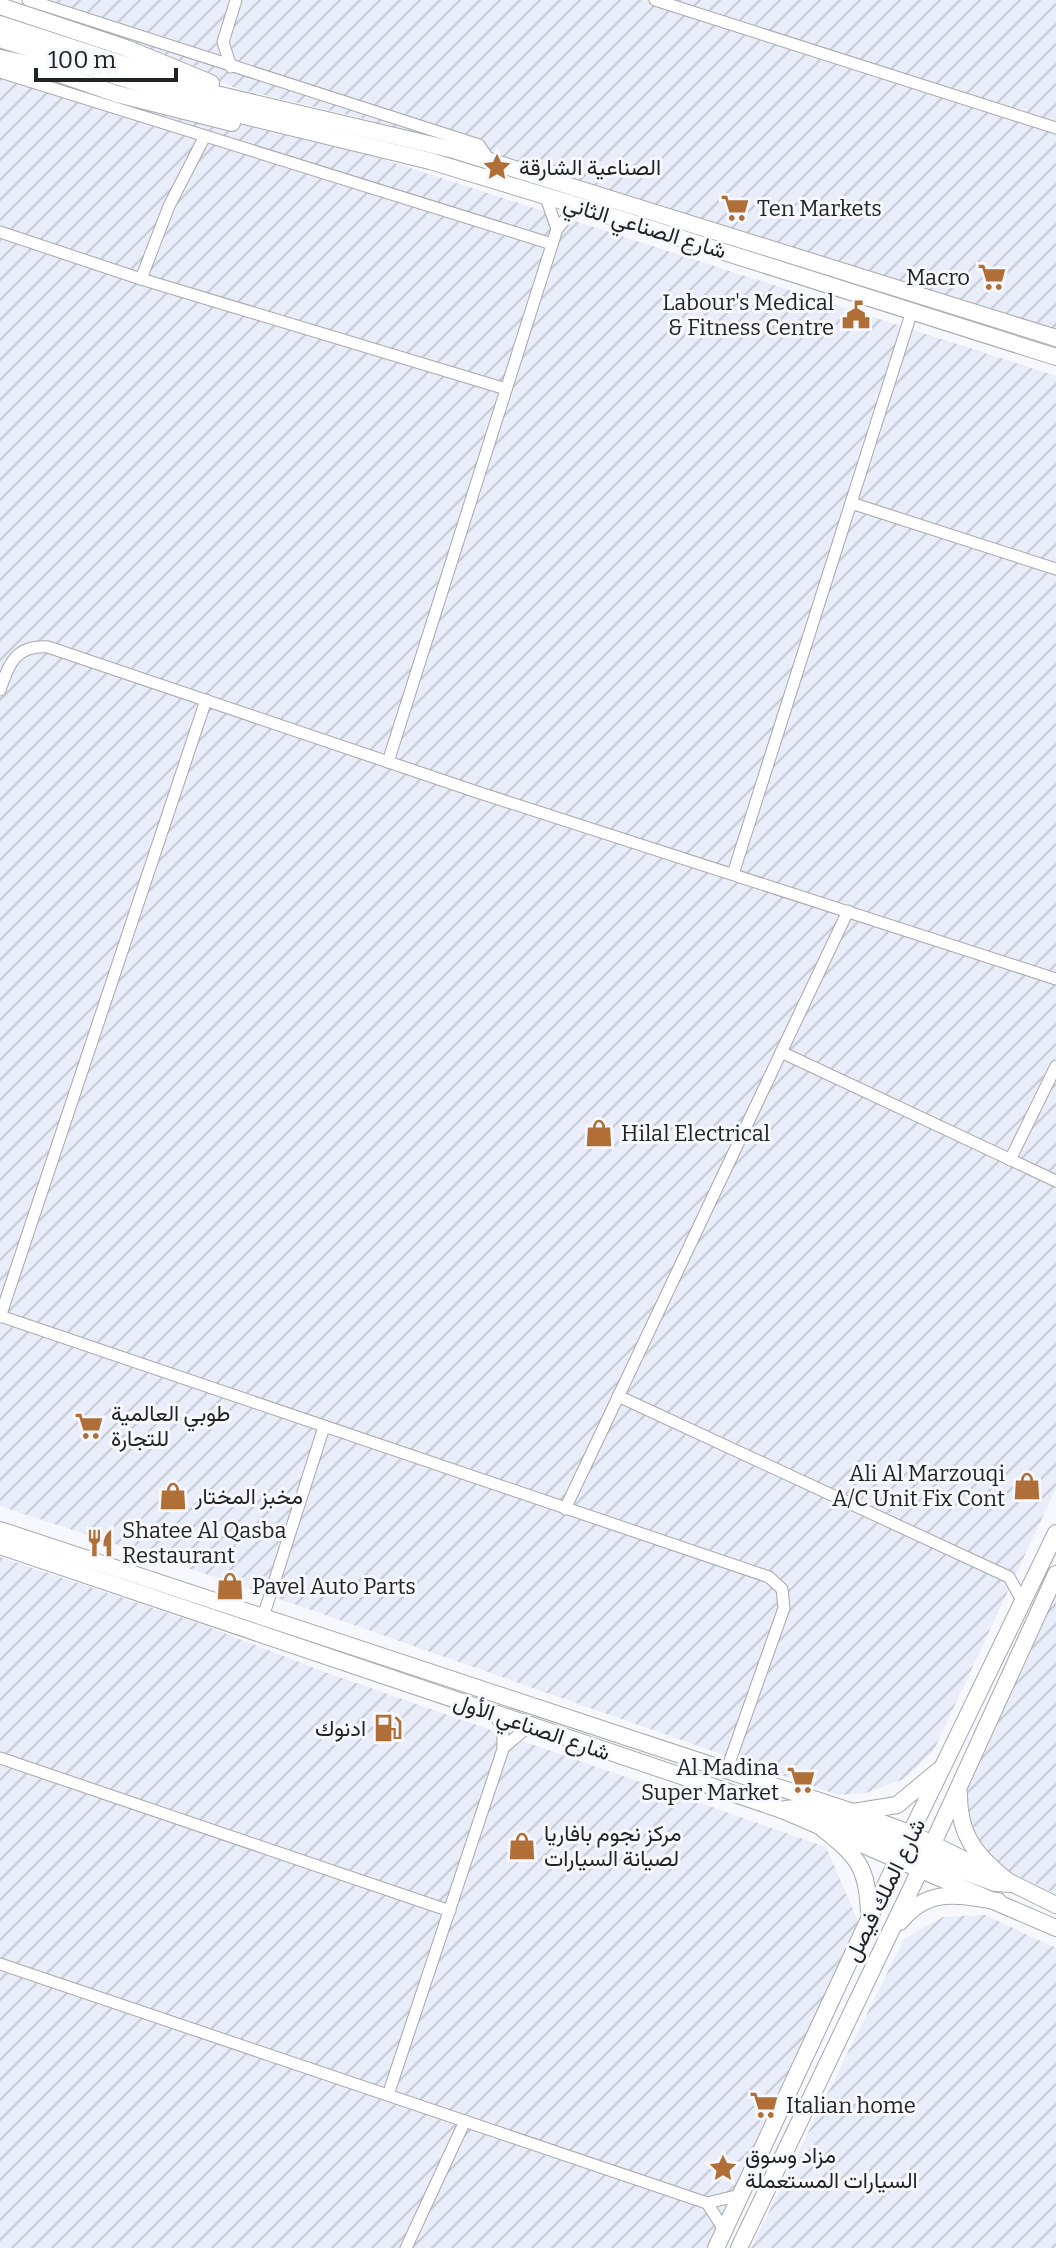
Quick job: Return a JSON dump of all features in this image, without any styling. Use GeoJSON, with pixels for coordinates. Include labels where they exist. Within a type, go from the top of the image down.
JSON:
{"type":"FeatureCollection","features":[{"type":"Feature","properties":{"kind":"highway"},"geometry":{"type":"LineString","coordinates":[[0,57],[45,70]]}},
{"type":"Feature","properties":{"kind":"main road"},"geometry":{"type":"LineString","coordinates":[[0,6],[118,45],[261,103]]}},
{"type":"Feature","properties":{"kind":"main road","name":"شارع الصناعي الثاني"},"geometry":{"type":"LineString","coordinates":[[0,24],[186,85],[490,161],[1056,338]]}},
{"type":"Feature","properties":{"kind":"main road","name":"شارع الصناعي الثاني"},"geometry":{"type":"LineString","coordinates":[[0,39],[155,91],[430,161],[545,195],[1056,357]]}},
{"type":"Feature","properties":{"kind":"main road"},"geometry":{"type":"LineString","coordinates":[[45,70],[201,116],[246,126],[288,127]]}},
{"type":"Feature","properties":{"kind":"main road","name":"شارع الصناعي الأول"},"geometry":{"type":"LineString","coordinates":[[0,1530],[853,1812],[998,1901],[1056,1928]]}},
{"type":"Feature","properties":{"kind":"main road","name":"شارع الملك فيصل"},"geometry":{"type":"LineString","coordinates":[[716,2248],[869,1919],[1056,1533]]}},
{"type":"Feature","properties":{"kind":"main road","name":"شارع الصناعي الأول"},"geometry":{"type":"LineString","coordinates":[[0,1546],[782,1810],[822,1828],[906,1847]]}},
{"type":"Feature","properties":{"kind":"main road","name":"شارع الملك فيصل"},"geometry":{"type":"LineString","coordinates":[[739,2248],[927,1856],[1056,1574]]}},
{"type":"Feature","properties":{"kind":"main road"},"geometry":{"type":"LineString","coordinates":[[853,1812],[897,1805],[945,1764]]}},
{"type":"Feature","properties":{"kind":"main road"},"geometry":{"type":"LineString","coordinates":[[959,1787],[961,1819],[968,1843],[986,1864],[1011,1884],[1056,1905]]}},
{"type":"Feature","properties":{"kind":"main road"},"geometry":{"type":"LineString","coordinates":[[782,1810],[802,1809],[995,1883],[1011,1884]]}},
{"type":"Feature","properties":{"kind":"main road"},"geometry":{"type":"LineString","coordinates":[[822,1828],[860,1863],[869,1890],[869,1919]]}},
{"type":"Feature","properties":{"kind":"main road"},"geometry":{"type":"LineString","coordinates":[[885,1942],[910,1911],[935,1895],[959,1894],[998,1901]]}},
{"type":"Feature","properties":{"kind":"street"},"geometry":{"type":"LineString","coordinates":[[28,0],[479,145],[490,161]]}},
{"type":"Feature","properties":{"kind":"street"},"geometry":{"type":"LineString","coordinates":[[231,67],[223,42],[236,0]]}},
{"type":"Feature","properties":{"kind":"street"},"geometry":{"type":"LineString","coordinates":[[655,0],[1056,128]]}},
{"type":"Feature","properties":{"kind":"street"},"geometry":{"type":"LineString","coordinates":[[199,57],[223,42]]}},
{"type":"Feature","properties":{"kind":"street"},"geometry":{"type":"LineString","coordinates":[[0,72],[552,244]]}},
{"type":"Feature","properties":{"kind":"street"},"geometry":{"type":"LineString","coordinates":[[141,279],[169,206],[205,136]]}},
{"type":"Feature","properties":{"kind":"street"},"geometry":{"type":"LineString","coordinates":[[545,195],[557,229]]}},
{"type":"Feature","properties":{"kind":"street"},"geometry":{"type":"LineString","coordinates":[[388,762],[557,229],[568,216],[582,207]]}},
{"type":"Feature","properties":{"kind":"street"},"geometry":{"type":"LineString","coordinates":[[0,232],[141,279],[506,389]]}},
{"type":"Feature","properties":{"kind":"street"},"geometry":{"type":"LineString","coordinates":[[733,874],[912,311]]}},
{"type":"Feature","properties":{"kind":"street"},"geometry":{"type":"LineString","coordinates":[[851,503],[1056,569]]}},
{"type":"Feature","properties":{"kind":"street"},"geometry":{"type":"LineString","coordinates":[[0,690],[11,660],[22,650],[48,647],[388,762],[1056,979]]}},
{"type":"Feature","properties":{"kind":"street"},"geometry":{"type":"LineString","coordinates":[[206,700],[0,1317],[769,1577],[782,1589],[784,1608],[727,1769]]}},
{"type":"Feature","properties":{"kind":"street"},"geometry":{"type":"LineString","coordinates":[[565,1509],[848,911]]}},
{"type":"Feature","properties":{"kind":"street"},"geometry":{"type":"LineString","coordinates":[[781,1052],[1056,1181]]}},
{"type":"Feature","properties":{"kind":"street"},"geometry":{"type":"LineString","coordinates":[[1010,1160],[1056,1066]]}},
{"type":"Feature","properties":{"kind":"street"},"geometry":{"type":"LineString","coordinates":[[618,1396],[1009,1577],[1023,1602]]}},
{"type":"Feature","properties":{"kind":"street"},"geometry":{"type":"LineString","coordinates":[[263,1617],[324,1427]]}},
{"type":"Feature","properties":{"kind":"street"},"geometry":{"type":"LineString","coordinates":[[1009,1577],[1038,1569]]}},
{"type":"Feature","properties":{"kind":"street"},"geometry":{"type":"LineString","coordinates":[[388,2095],[503,1749],[503,1731],[495,1714]]}},
{"type":"Feature","properties":{"kind":"street"},"geometry":{"type":"LineString","coordinates":[[503,1749],[529,1726]]}},
{"type":"Feature","properties":{"kind":"street"},"geometry":{"type":"LineString","coordinates":[[0,1758],[450,1911]]}},
{"type":"Feature","properties":{"kind":"street"},"geometry":{"type":"LineString","coordinates":[[0,1964],[707,2203],[740,2195]]}},
{"type":"Feature","properties":{"kind":"street"},"geometry":{"type":"LineString","coordinates":[[406,2248],[465,2121]]}},
{"type":"Feature","properties":{"kind":"street"},"geometry":{"type":"LineString","coordinates":[[707,2203],[725,2231]]}},
{"type":"Feature","properties":{"kind":"street"},"geometry":{"type":"LineString","coordinates":[[750,2226],[754,2248]]}},
{"type":"Feature","properties":{"kind":"shaded area"},"geometry":{"type":"Polygon","coordinates":[[[27,0],[1056,0],[1056,333],[527,167],[361,118],[235,88],[27,0]]]}},
{"type":"Feature","properties":{"kind":"shaded area"},"geometry":{"type":"Polygon","coordinates":[[[0,36],[1056,376],[1056,1488],[933,1752],[904,1779],[865,1793],[838,1795],[254,1590],[0,1506],[0,36]]]}},
{"type":"Feature","properties":{"kind":"shaded area"},"geometry":{"type":"Polygon","coordinates":[[[0,1557],[206,1626],[322,1671],[826,1847],[858,1921],[716,2248],[0,2248],[0,1557]]]}},
{"type":"Feature","properties":{"kind":"shaded area"},"geometry":{"type":"Polygon","coordinates":[[[1056,1585],[1056,1894],[995,1865],[971,1827],[964,1780],[1056,1585]]]}},
{"type":"Feature","properties":{"kind":"shaded area"},"geometry":{"type":"Polygon","coordinates":[[[985,1915],[1056,1948],[1056,2248],[751,2248],[904,1939],[943,1917],[985,1915]]]}},
{"type":"Feature","properties":{"kind":"place","name":"الصناعية الشارقة"},"geometry":{"type":"Point","coordinates":[497,167]}},
{"type":"Feature","properties":{"kind":"place","name":"Ten Markets"},"geometry":{"type":"Point","coordinates":[735,208]}},
{"type":"Feature","properties":{"kind":"place","name":"Macro"},"geometry":{"type":"Point","coordinates":[992,277]}},
{"type":"Feature","properties":{"kind":"place","name":"Labour's Medical & Fitness Centre"},"geometry":{"type":"Point","coordinates":[856,315]}},
{"type":"Feature","properties":{"kind":"place","name":"Hilal Electrical"},"geometry":{"type":"Point","coordinates":[599,1133]}},
{"type":"Feature","properties":{"kind":"place","name":"طوبي العالمية للتجارة"},"geometry":{"type":"Point","coordinates":[89,1426]}},
{"type":"Feature","properties":{"kind":"place","name":"Ali Al Marzouqi A/C Unit Fix Cont"},"geometry":{"type":"Point","coordinates":[1027,1486]}},
{"type":"Feature","properties":{"kind":"place","name":"مخبز المختار"},"geometry":{"type":"Point","coordinates":[173,1496]}},
{"type":"Feature","properties":{"kind":"place","name":"Shatee Al Qasba Restaurant"},"geometry":{"type":"Point","coordinates":[100,1543]}},
{"type":"Feature","properties":{"kind":"place","name":"Pavel Auto Parts"},"geometry":{"type":"Point","coordinates":[230,1586]}},
{"type":"Feature","properties":{"kind":"place","name":"ادنوك"},"geometry":{"type":"Point","coordinates":[388,1728]}},
{"type":"Feature","properties":{"kind":"place","name":"Al Madina Super Market"},"geometry":{"type":"Point","coordinates":[801,1780]}},
{"type":"Feature","properties":{"kind":"place","name":"مركز نجوم بافاريا لصيانة السيارات"},"geometry":{"type":"Point","coordinates":[522,1846]}},
{"type":"Feature","properties":{"kind":"place","name":"Italian home"},"geometry":{"type":"Point","coordinates":[764,2105]}},
{"type":"Feature","properties":{"kind":"place","name":"مزاد وسوق السيارات المستعملة"},"geometry":{"type":"Point","coordinates":[723,2168]}}]}
